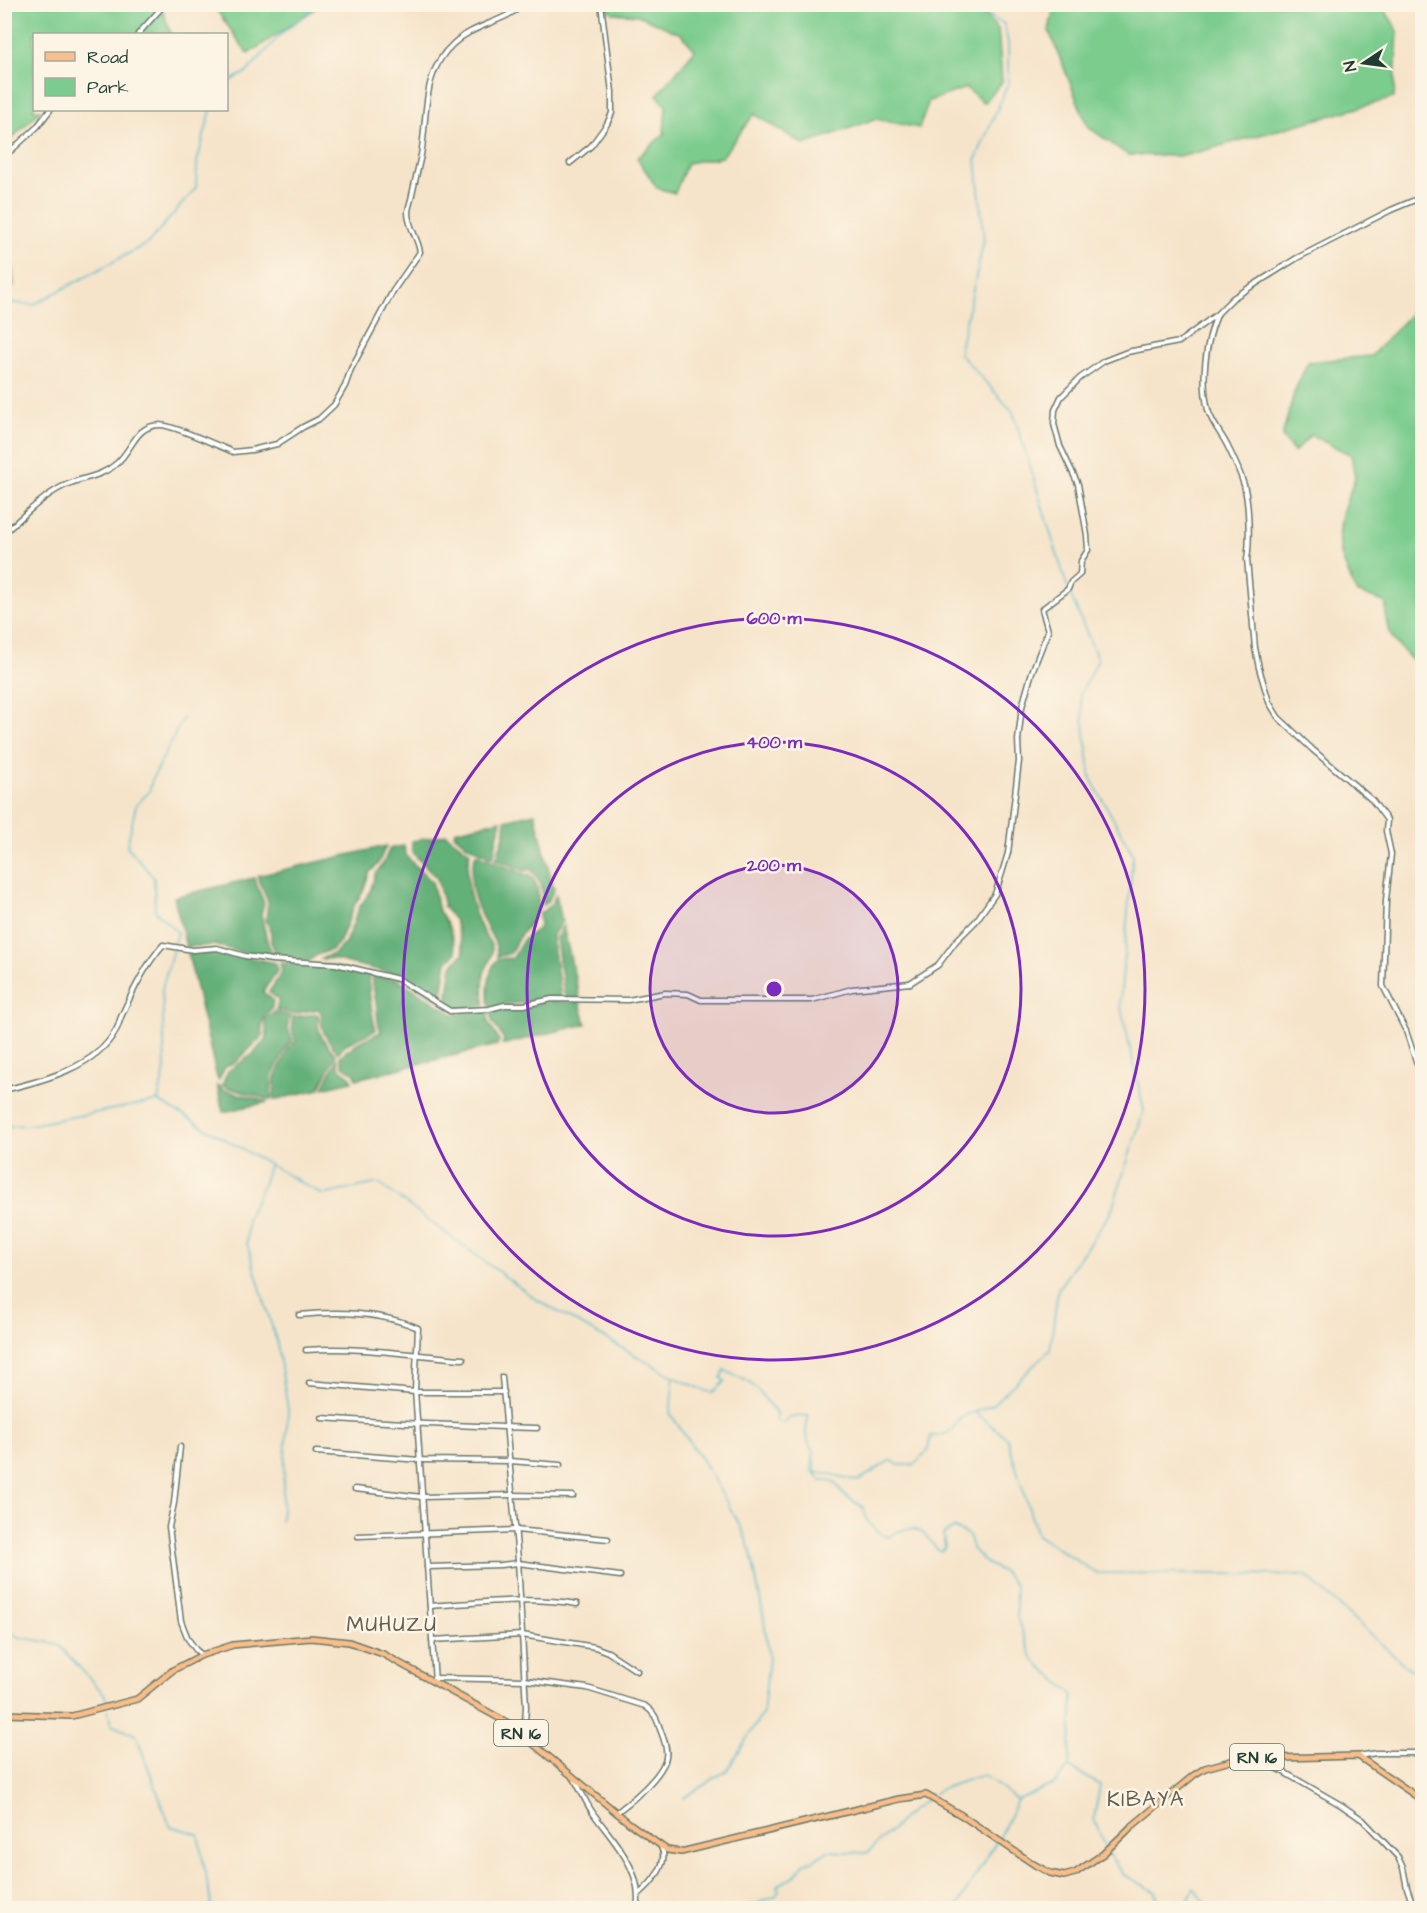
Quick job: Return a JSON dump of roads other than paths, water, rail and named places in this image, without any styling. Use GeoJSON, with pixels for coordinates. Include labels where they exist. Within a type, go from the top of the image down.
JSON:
{"type":"FeatureCollection","features":[{"type":"Feature","properties":{"kind":"main road","name":"RN 16"},"geometry":{"type":"LineString","coordinates":[[4,1714],[72,1716],[142,1696],[168,1674],[202,1655],[233,1645],[311,1638],[336,1639],[383,1654],[489,1711],[521,1732],[616,1813],[661,1847],[673,1852],[681,1852],[899,1799],[926,1795],[1050,1873],[1064,1876],[1075,1873],[1103,1854],[1194,1775],[1220,1763],[1257,1757],[1358,1756]]}},
{"type":"Feature","properties":{"kind":"main road"},"geometry":{"type":"LineString","coordinates":[[1358,1756],[1422,1800]]}},
{"type":"Feature","properties":{"kind":"street"},"geometry":{"type":"LineString","coordinates":[[139,33],[165,4]]}},
{"type":"Feature","properties":{"kind":"street"},"geometry":{"type":"LineString","coordinates":[[4,533],[43,499],[60,488],[109,470],[126,454],[138,433],[154,425],[169,426],[233,452],[242,452],[277,444],[319,419],[334,405],[393,291],[420,252],[418,241],[408,219],[408,208],[421,151],[427,92],[435,67],[446,50],[466,33],[476,27],[506,17],[524,4]]}},
{"type":"Feature","properties":{"kind":"street"},"geometry":{"type":"LineString","coordinates":[[570,163],[591,146],[612,113],[612,92],[601,4]]}},
{"type":"Feature","properties":{"kind":"street"},"geometry":{"type":"LineString","coordinates":[[4,157],[37,127],[49,111]]}},
{"type":"Feature","properties":{"kind":"street"},"geometry":{"type":"LineString","coordinates":[[4,1090],[65,1071],[93,1056],[116,1030],[145,970],[163,945],[193,950],[217,948],[245,956],[272,960],[336,964],[398,979],[450,1011],[456,1012],[489,1009],[500,1005],[530,1004],[552,999],[628,1000],[665,993],[688,994],[701,1000],[812,1000],[852,989],[910,983],[944,958],[956,941],[982,914],[995,894],[1008,853],[1022,707],[1047,631],[1042,609],[1068,589],[1071,582],[1080,574],[1081,561],[1088,550],[1081,494],[1074,472],[1060,446],[1054,424],[1055,410],[1061,397],[1080,378],[1104,361],[1127,352],[1174,344],[1217,314],[1233,298],[1297,258],[1391,210],[1422,197]]}},
{"type":"Feature","properties":{"kind":"street"},"geometry":{"type":"LineString","coordinates":[[1217,314],[1208,343],[1207,400],[1212,420],[1227,444],[1245,489],[1249,547],[1247,559],[1259,668],[1269,702],[1278,717],[1372,800],[1387,820],[1386,831],[1391,854],[1386,900],[1383,986],[1406,1031],[1422,1079]]}},
{"type":"Feature","properties":{"kind":"street"},"geometry":{"type":"LineString","coordinates":[[299,1315],[346,1313],[403,1322],[418,1328],[416,1392],[435,1680],[525,1680],[587,1688],[645,1706],[651,1710],[665,1742],[667,1756],[637,1798],[616,1813]]}},
{"type":"Feature","properties":{"kind":"street"},"geometry":{"type":"LineString","coordinates":[[306,1350],[342,1348],[464,1359]]}},
{"type":"Feature","properties":{"kind":"street"},"geometry":{"type":"LineString","coordinates":[[502,1377],[516,1530],[525,1680],[525,1722],[521,1732]]}},
{"type":"Feature","properties":{"kind":"street"},"geometry":{"type":"LineString","coordinates":[[309,1383],[416,1392],[504,1392]]}},
{"type":"Feature","properties":{"kind":"street"},"geometry":{"type":"LineString","coordinates":[[322,1418],[537,1428]]}},
{"type":"Feature","properties":{"kind":"street"},"geometry":{"type":"LineString","coordinates":[[180,1447],[170,1527],[171,1538],[181,1621],[188,1639],[195,1650],[202,1655]]}},
{"type":"Feature","properties":{"kind":"street"},"geometry":{"type":"LineString","coordinates":[[316,1452],[420,1460],[510,1461],[560,1465]]}},
{"type":"Feature","properties":{"kind":"street"},"geometry":{"type":"LineString","coordinates":[[355,1489],[422,1497],[573,1496]]}},
{"type":"Feature","properties":{"kind":"street"},"geometry":{"type":"LineString","coordinates":[[358,1536],[516,1530],[608,1539]]}},
{"type":"Feature","properties":{"kind":"street"},"geometry":{"type":"LineString","coordinates":[[427,1567],[518,1563],[620,1575]]}},
{"type":"Feature","properties":{"kind":"street"},"geometry":{"type":"LineString","coordinates":[[430,1606],[555,1600],[577,1604]]}},
{"type":"Feature","properties":{"kind":"street"},"geometry":{"type":"LineString","coordinates":[[432,1640],[522,1635],[595,1647],[608,1652],[637,1671]]}},
{"type":"Feature","properties":{"kind":"street"},"geometry":{"type":"LineString","coordinates":[[1358,1756],[1376,1753],[1422,1753]]}},
{"type":"Feature","properties":{"kind":"street"},"geometry":{"type":"LineString","coordinates":[[1257,1757],[1363,1820],[1398,1857],[1414,1908]]}},
{"type":"Feature","properties":{"kind":"street"},"geometry":{"type":"LineString","coordinates":[[573,1777],[593,1813],[614,1839],[625,1858],[639,1894],[637,1908]]}},
{"type":"Feature","properties":{"kind":"street"},"geometry":{"type":"LineString","coordinates":[[639,1894],[661,1866],[664,1856],[661,1847]]}},
{"type":"Feature","properties":{"kind":"waterway"},"geometry":{"type":"LineString","coordinates":[[228,82],[247,72],[281,34],[318,4]]}},
{"type":"Feature","properties":{"kind":"waterway"},"geometry":{"type":"LineString","coordinates":[[986,4],[990,16],[1004,24],[1008,43],[1008,84],[976,159],[984,240],[959,353],[1013,412],[1067,586]]}},
{"type":"Feature","properties":{"kind":"waterway"},"geometry":{"type":"LineString","coordinates":[[4,302],[33,305],[148,243],[196,188],[197,162],[211,111]]}},
{"type":"Feature","properties":{"kind":"waterway"},"geometry":{"type":"LineString","coordinates":[[813,1458],[816,1473],[858,1481],[891,1460],[898,1465],[914,1465],[927,1452],[931,1436],[945,1434],[954,1427],[959,1418],[992,1405],[1050,1350],[1058,1289],[1111,1212],[1144,1110],[1120,1003],[1133,854],[1091,779],[1080,694],[1098,660],[1069,591]]}},
{"type":"Feature","properties":{"kind":"waterway"},"geometry":{"type":"LineString","coordinates":[[174,944],[178,933],[155,911],[154,878],[127,846],[136,805],[149,792],[152,780],[183,718]]}},
{"type":"Feature","properties":{"kind":"waterway"},"geometry":{"type":"LineString","coordinates":[[158,1101],[165,1069],[162,989],[173,949]]}},
{"type":"Feature","properties":{"kind":"waterway"},"geometry":{"type":"LineString","coordinates":[[4,1126],[29,1125],[158,1101],[323,1195],[378,1183],[537,1300],[674,1377],[713,1392],[725,1381],[721,1378],[725,1370],[755,1387],[777,1414],[775,1419],[779,1422],[809,1415],[806,1434],[808,1443],[814,1452],[812,1470],[821,1481],[835,1483],[844,1495],[863,1507],[868,1522],[882,1535],[888,1537],[898,1531],[913,1529],[923,1534],[941,1551],[945,1547],[943,1534],[954,1528],[968,1535],[972,1549],[986,1563],[1003,1572],[1015,1585],[1017,1618],[1033,1660],[1073,1694],[1069,1767],[1100,1785],[1094,1819],[1106,1849]]}},
{"type":"Feature","properties":{"kind":"waterway"},"geometry":{"type":"LineString","coordinates":[[269,1166],[247,1219],[247,1244],[277,1343],[288,1409],[281,1521]]}},
{"type":"Feature","properties":{"kind":"waterway"},"geometry":{"type":"LineString","coordinates":[[674,1377],[670,1413],[707,1468],[743,1531],[751,1553],[769,1658],[763,1713],[727,1770],[684,1798]]}},
{"type":"Feature","properties":{"kind":"waterway"},"geometry":{"type":"LineString","coordinates":[[976,1413],[1007,1438],[1037,1535],[1096,1573],[1305,1575],[1407,1667],[1422,1674]]}},
{"type":"Feature","properties":{"kind":"waterway"},"geometry":{"type":"LineString","coordinates":[[4,1627],[18,1637],[58,1644],[105,1695],[107,1705]]}},
{"type":"Feature","properties":{"kind":"waterway"},"geometry":{"type":"LineString","coordinates":[[108,1710],[111,1725],[136,1735],[170,1826],[198,1834],[212,1908]]}},
{"type":"Feature","properties":{"kind":"waterway"},"geometry":{"type":"LineString","coordinates":[[1000,1837],[1017,1800],[1054,1784],[1069,1767]]}},
{"type":"Feature","properties":{"kind":"waterway"},"geometry":{"type":"LineString","coordinates":[[932,1795],[940,1789],[983,1775],[1017,1800]]}},
{"type":"Feature","properties":{"kind":"waterway"},"geometry":{"type":"LineString","coordinates":[[746,1908],[776,1896],[779,1890],[777,1885],[794,1877],[805,1862],[812,1861],[828,1851],[867,1853],[913,1809],[929,1798]]}},
{"type":"Feature","properties":{"kind":"waterway"},"geometry":{"type":"LineString","coordinates":[[956,1908],[996,1842]]}},
{"type":"Feature","properties":{"kind":"waterway"},"geometry":{"type":"LineString","coordinates":[[1108,1853],[1124,1875],[1156,1892],[1159,1908]]}},
{"type":"Feature","properties":{"kind":"waterway"},"geometry":{"type":"LineString","coordinates":[[1184,1908],[1194,1888],[1210,1908]]}},
{"type":"Feature","properties":{"kind":"district","name":"MUHUZU"},"geometry":{"type":"Point","coordinates":[392,1624]}},
{"type":"Feature","properties":{"kind":"district","name":"KIBAYA"},"geometry":{"type":"Point","coordinates":[1146,1799]}}]}
